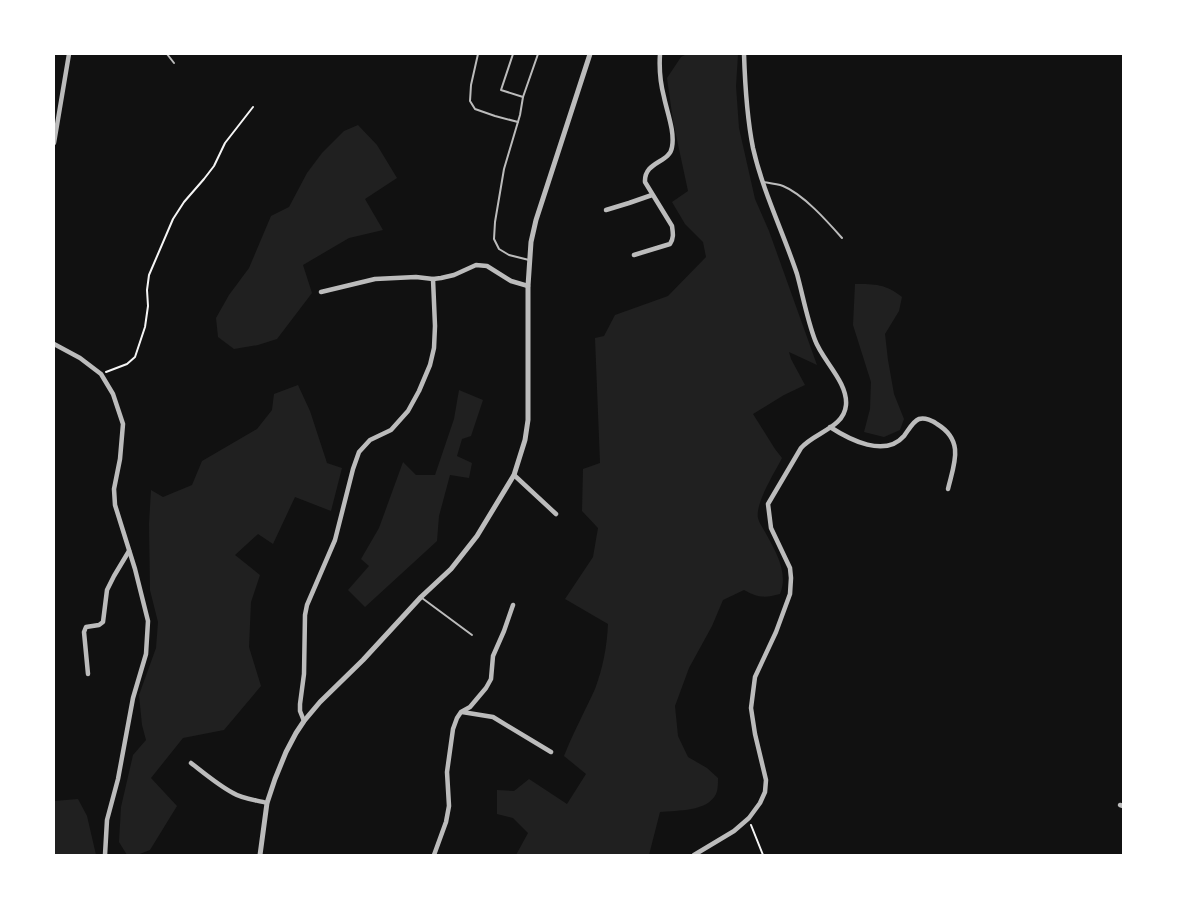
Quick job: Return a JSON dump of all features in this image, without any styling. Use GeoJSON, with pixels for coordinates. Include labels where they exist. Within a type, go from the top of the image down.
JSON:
{"type":"FeatureCollection","features":[{"type":"Feature","properties":{"kind":"street"},"geometry":{"type":"LineString","coordinates":[[54,143],[68,54]]}},
{"type":"Feature","properties":{"kind":"street"},"geometry":{"type":"LineString","coordinates":[[260,855],[267,803],[286,752],[304,721],[421,597],[451,569],[477,536],[514,474],[525,440],[528,420],[528,286],[531,242],[536,220],[590,54]]}},
{"type":"Feature","properties":{"kind":"street"},"geometry":{"type":"LineString","coordinates":[[634,254],[670,244],[673,233],[672,226],[645,182],[647,171],[669,154],[672,149],[671,126],[660,81],[660,54]]}},
{"type":"Feature","properties":{"kind":"street"},"geometry":{"type":"LineString","coordinates":[[694,855],[734,831],[749,818],[760,803],[765,792],[766,780],[751,708],[755,677],[776,632],[790,594],[790,568],[771,528],[768,504],[806,442],[838,423],[846,404],[842,386],[817,345],[809,323],[797,275],[763,182],[750,127],[744,54]]}},
{"type":"Feature","properties":{"kind":"street"},"geometry":{"type":"LineString","coordinates":[[606,210],[652,194]]}},
{"type":"Feature","properties":{"kind":"street"},"geometry":{"type":"LineString","coordinates":[[321,292],[375,279],[416,277],[432,279],[454,276],[476,265],[487,266],[511,281],[528,286]]}},
{"type":"Feature","properties":{"kind":"street"},"geometry":{"type":"LineString","coordinates":[[304,721],[300,711],[300,704],[304,674],[305,615],[307,605],[335,540],[359,452],[370,440],[391,430],[408,411],[430,365],[434,348],[432,279]]}},
{"type":"Feature","properties":{"kind":"street"},"geometry":{"type":"LineString","coordinates":[[54,344],[80,358],[101,374],[113,394],[123,424],[120,459],[114,489],[115,505],[148,621],[146,654],[133,698],[118,778],[107,820],[105,855]]}},
{"type":"Feature","properties":{"kind":"street"},"geometry":{"type":"LineString","coordinates":[[830,427],[843,435],[866,444],[891,446],[899,442],[914,422],[919,419],[928,419],[937,423],[946,430],[956,448],[956,456],[948,489]]}},
{"type":"Feature","properties":{"kind":"street"},"geometry":{"type":"LineString","coordinates":[[514,474],[556,514]]}},
{"type":"Feature","properties":{"kind":"street"},"geometry":{"type":"LineString","coordinates":[[88,674],[84,632],[86,627],[99,625],[103,622],[108,590],[129,551]]}},
{"type":"Feature","properties":{"kind":"street"},"geometry":{"type":"LineString","coordinates":[[434,855],[448,814],[449,790],[447,772],[457,718],[461,712],[470,707],[486,688],[490,679],[493,656],[513,605]]}},
{"type":"Feature","properties":{"kind":"street"},"geometry":{"type":"LineString","coordinates":[[461,712],[493,718],[551,752]]}},
{"type":"Feature","properties":{"kind":"street"},"geometry":{"type":"LineString","coordinates":[[191,763],[233,794],[267,803]]}},
{"type":"Feature","properties":{"kind":"lane"},"geometry":{"type":"LineString","coordinates":[[167,54],[174,63]]}},
{"type":"Feature","properties":{"kind":"lane"},"geometry":{"type":"LineString","coordinates":[[478,54],[471,85],[470,101],[476,109],[518,122]]}},
{"type":"Feature","properties":{"kind":"lane"},"geometry":{"type":"LineString","coordinates":[[513,54],[501,90],[523,97]]}},
{"type":"Feature","properties":{"kind":"lane"},"geometry":{"type":"LineString","coordinates":[[529,260],[509,255],[499,249],[494,239],[504,169],[518,122],[523,97],[538,54]]}},
{"type":"Feature","properties":{"kind":"lane"},"geometry":{"type":"LineString","coordinates":[[763,182],[782,185],[790,190],[825,219],[842,238]]}},
{"type":"Feature","properties":{"kind":"lane"},"geometry":{"type":"LineString","coordinates":[[421,597],[472,635]]}},
{"type":"Feature","properties":{"kind":"path"},"geometry":{"type":"LineString","coordinates":[[101,374],[127,364],[134,357],[145,327],[149,275],[173,219],[184,202],[214,166],[225,143],[253,107]]}},
{"type":"Feature","properties":{"kind":"path"},"geometry":{"type":"LineString","coordinates":[[749,818],[763,855]]}},
{"type":"Feature","properties":{"kind":"shaded area"},"geometry":{"type":"Polygon","coordinates":[[[687,54],[738,54],[736,86],[739,128],[755,199],[769,231],[817,365],[789,352],[805,385],[753,414],[782,458],[762,496],[759,504],[758,518],[780,562],[783,578],[782,586],[780,594],[766,597],[753,595],[744,590],[723,600],[712,626],[689,668],[675,706],[678,736],[688,757],[707,768],[718,778],[717,792],[712,800],[691,809],[660,812],[649,855],[516,855],[528,833],[513,818],[497,814],[497,790],[514,791],[529,779],[567,804],[586,774],[564,756],[595,689],[606,649],[608,624],[565,599],[593,557],[598,528],[582,511],[583,469],[600,463],[595,338],[604,336],[615,315],[668,296],[706,257],[703,242],[685,224],[672,202],[688,191],[673,121],[667,78],[681,57],[687,54]]]}},
{"type":"Feature","properties":{"kind":"shaded area"},"geometry":{"type":"Polygon","coordinates":[[[358,125],[377,145],[397,178],[365,199],[383,230],[349,238],[303,265],[312,293],[277,339],[258,345],[234,349],[218,337],[216,318],[229,295],[249,268],[271,216],[289,207],[307,173],[322,153],[344,131],[358,125]]]}},
{"type":"Feature","properties":{"kind":"shaded area"},"geometry":{"type":"Polygon","coordinates":[[[855,284],[869,284],[891,289],[902,297],[899,311],[885,334],[894,394],[904,419],[900,430],[884,437],[864,432],[870,409],[871,382],[853,325],[855,284]]]}},
{"type":"Feature","properties":{"kind":"shaded area"},"geometry":{"type":"Polygon","coordinates":[[[298,385],[310,411],[327,463],[342,468],[331,511],[295,497],[273,544],[258,534],[235,555],[260,575],[251,602],[249,647],[261,686],[224,730],[183,738],[151,778],[177,806],[150,850],[137,855],[127,855],[119,842],[121,807],[133,755],[146,740],[142,725],[139,695],[156,648],[158,622],[150,590],[149,524],[151,490],[163,497],[192,485],[202,461],[257,429],[272,410],[274,394],[298,385]]]}},
{"type":"Feature","properties":{"kind":"shaded area"},"geometry":{"type":"Polygon","coordinates":[[[459,390],[483,400],[471,436],[462,439],[457,456],[472,463],[469,478],[450,475],[439,516],[437,541],[365,607],[348,590],[369,566],[361,559],[379,528],[403,462],[416,475],[435,475],[454,419],[459,390]]]}},
{"type":"Feature","properties":{"kind":"shaded area"},"geometry":{"type":"Polygon","coordinates":[[[78,799],[87,816],[96,855],[54,855],[54,801],[78,799]]]}}]}
